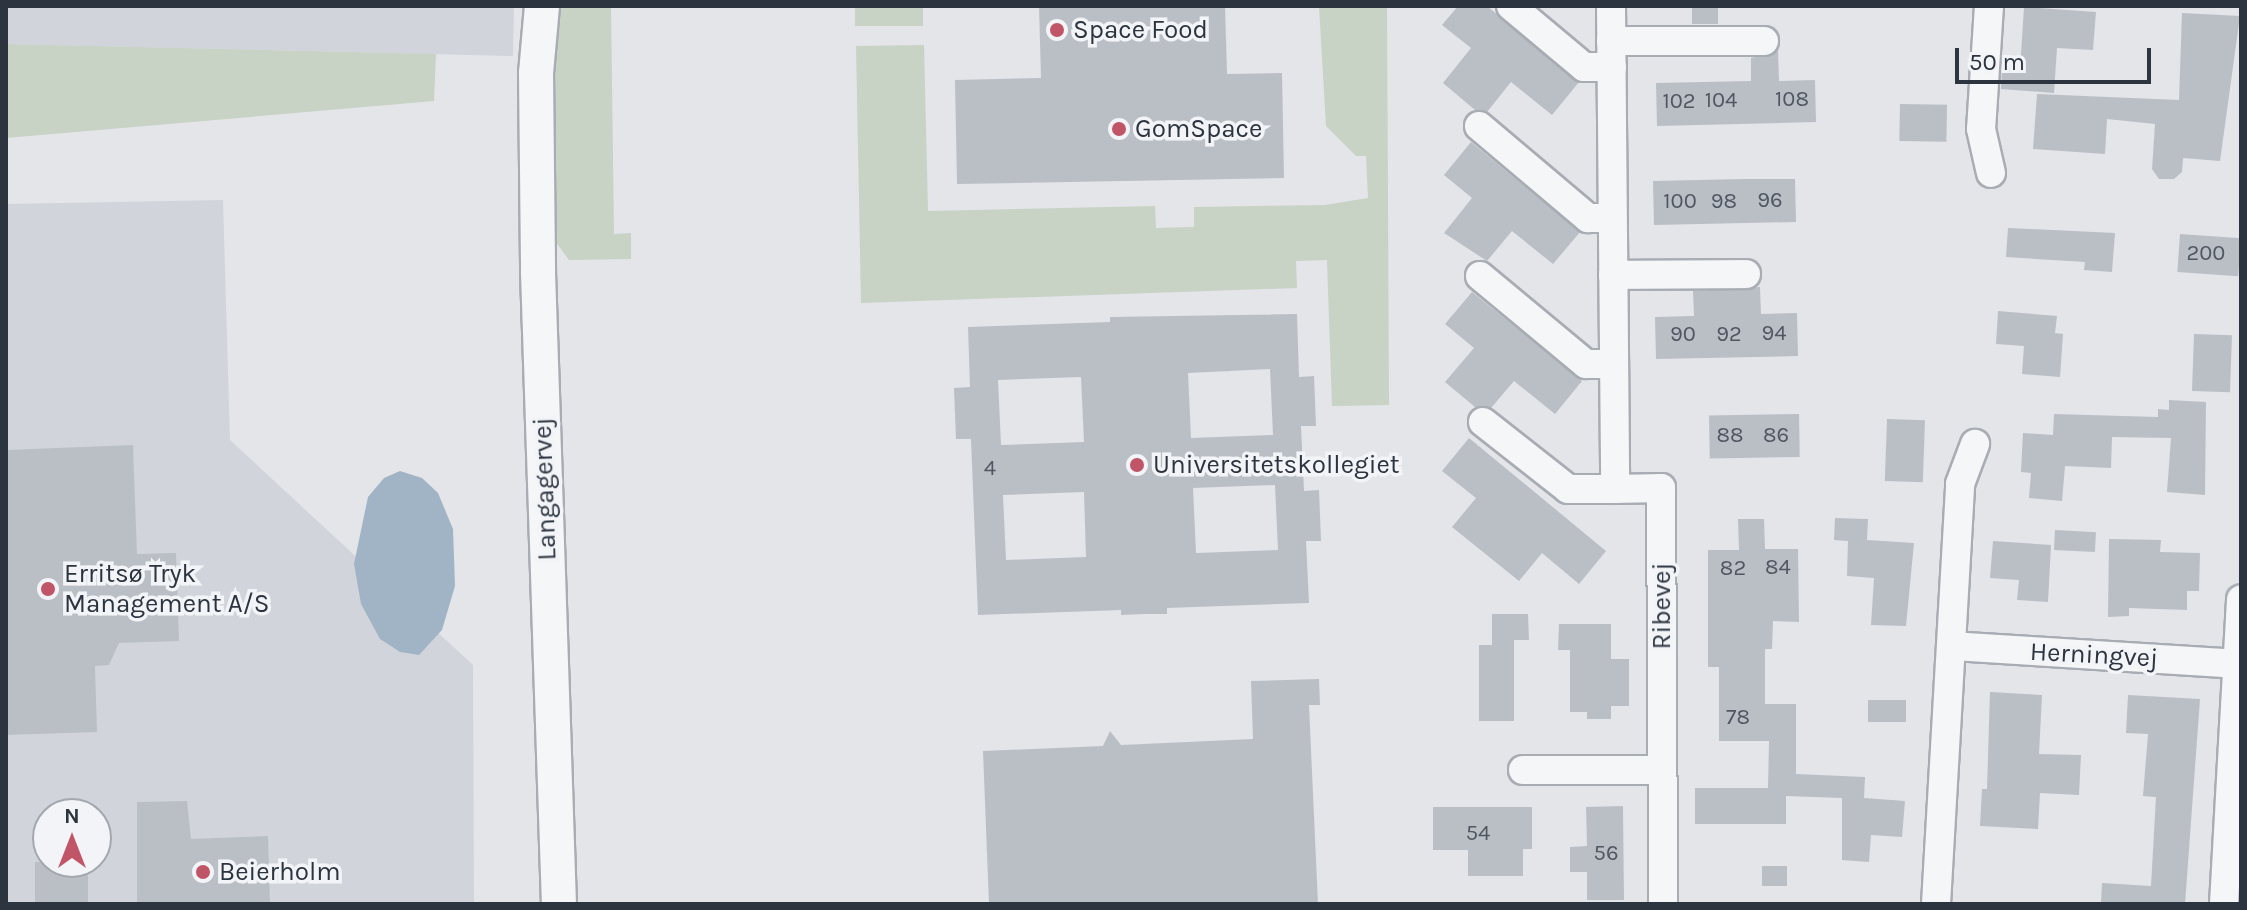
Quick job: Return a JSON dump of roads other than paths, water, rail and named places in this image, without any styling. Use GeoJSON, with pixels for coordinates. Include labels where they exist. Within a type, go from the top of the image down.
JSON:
{"type":"FeatureCollection","features":[{"type":"Feature","properties":{"kind":"street","name":"Langagervej"},"geometry":{"type":"LineString","coordinates":[[529,6],[536,73],[538,272],[559,904]]}},
{"type":"Feature","properties":{"kind":"street","name":"Langagervej"},"geometry":{"type":"LineString","coordinates":[[536,73],[542,6]]}},
{"type":"Feature","properties":{"kind":"street"},"geometry":{"type":"LineString","coordinates":[[1511,6],[1584,67],[1612,54],[1764,41]]}},
{"type":"Feature","properties":{"kind":"street"},"geometry":{"type":"LineString","coordinates":[[1611,6],[1615,489]]}},
{"type":"Feature","properties":{"kind":"street"},"geometry":{"type":"LineString","coordinates":[[1989,6],[1981,129],[1991,173]]}},
{"type":"Feature","properties":{"kind":"street"},"geometry":{"type":"LineString","coordinates":[[1479,126],[1588,218],[1612,218]]}},
{"type":"Feature","properties":{"kind":"street"},"geometry":{"type":"LineString","coordinates":[[1613,275],[1746,274]]}},
{"type":"Feature","properties":{"kind":"street"},"geometry":{"type":"LineString","coordinates":[[1480,276],[1586,364],[1613,364]]}},
{"type":"Feature","properties":{"kind":"street","name":"Ribevej"},"geometry":{"type":"LineString","coordinates":[[1483,422],[1568,489],[1661,488],[1663,904]]}},
{"type":"Feature","properties":{"kind":"street"},"geometry":{"type":"LineString","coordinates":[[1936,904],[1960,484],[1975,444]]}},
{"type":"Feature","properties":{"kind":"street"},"geometry":{"type":"LineString","coordinates":[[2224,904],[2241,599]]}},
{"type":"Feature","properties":{"kind":"street","name":"Herningvej"},"geometry":{"type":"LineString","coordinates":[[1952,646],[2239,664]]}},
{"type":"Feature","properties":{"kind":"street"},"geometry":{"type":"LineString","coordinates":[[1523,770],[1662,770]]}},
{"type":"Feature","properties":{"kind":"water"},"geometry":{"type":"Polygon","coordinates":[[[400,471],[422,478],[438,493],[453,529],[455,586],[442,630],[419,655],[400,652],[380,639],[361,604],[354,564],[368,497],[384,478],[400,471]]]}},
{"type":"Feature","properties":{"kind":"place","name":"Space Food"},"geometry":{"type":"Point","coordinates":[1057,30]}},
{"type":"Feature","properties":{"kind":"place","name":"GomSpace"},"geometry":{"type":"Point","coordinates":[1119,129]}},
{"type":"Feature","properties":{"kind":"place","name":"Universitetskollegiet"},"geometry":{"type":"Point","coordinates":[1137,465]}},
{"type":"Feature","properties":{"kind":"place","name":"Erritsø Tryk Management A/S"},"geometry":{"type":"Point","coordinates":[48,589]}},
{"type":"Feature","properties":{"kind":"place","name":"Beierholm"},"geometry":{"type":"Point","coordinates":[203,872]}}]}
